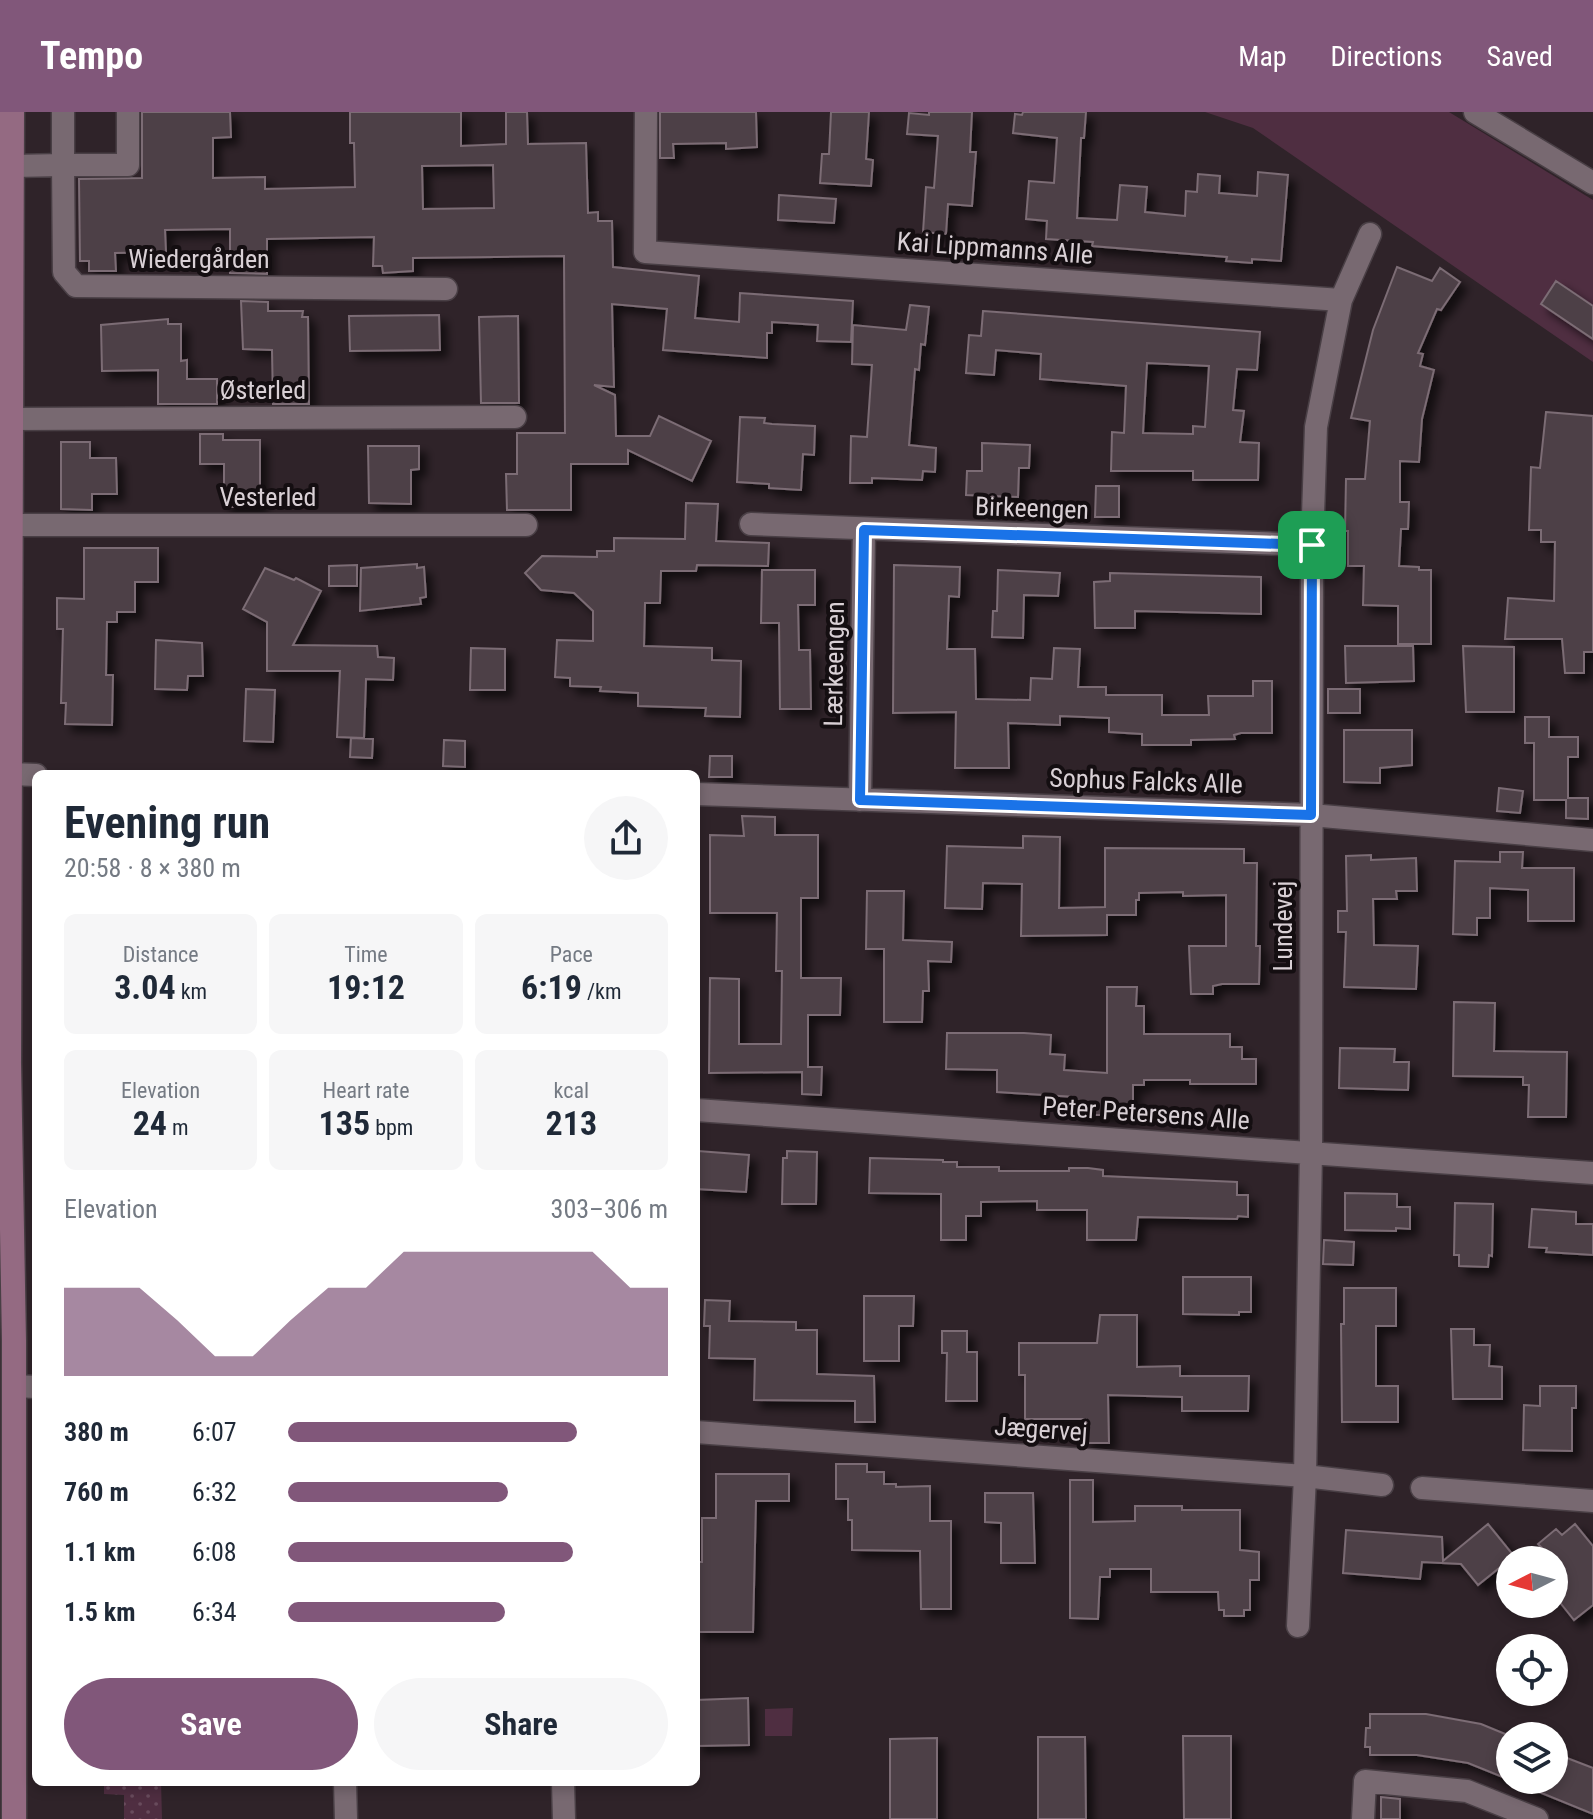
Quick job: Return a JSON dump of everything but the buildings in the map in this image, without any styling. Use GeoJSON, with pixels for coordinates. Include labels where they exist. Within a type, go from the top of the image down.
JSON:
{"type":"FeatureCollection","features":[{"type":"Feature","properties":{"kind":"main road"},"geometry":{"type":"LineString","coordinates":[[12,112],[11,774],[5,1063],[25,1386],[14,1819]]}},
{"type":"Feature","properties":{"kind":"street","name":"Wiedergården"},"geometry":{"type":"LineString","coordinates":[[63,112],[64,272],[76,286],[446,289]]}},
{"type":"Feature","properties":{"kind":"street"},"geometry":{"type":"LineString","coordinates":[[13,166],[128,165],[128,112]]}},
{"type":"Feature","properties":{"kind":"street","name":"Kai Lippmanns Alle"},"geometry":{"type":"LineString","coordinates":[[646,112],[645,252],[1341,300]]}},
{"type":"Feature","properties":{"kind":"street"},"geometry":{"type":"LineString","coordinates":[[1475,112],[1593,183]]}},
{"type":"Feature","properties":{"kind":"street","name":"Lundevej"},"geometry":{"type":"LineString","coordinates":[[1298,1626],[1305,1476],[1311,1152],[1312,545],[1316,427],[1341,300],[1370,234]]}},
{"type":"Feature","properties":{"kind":"street","name":"Østerled"},"geometry":{"type":"LineString","coordinates":[[11,419],[515,417]]}},
{"type":"Feature","properties":{"kind":"street","name":"Birkeengen"},"geometry":{"type":"LineString","coordinates":[[751,524],[1312,545]]}},
{"type":"Feature","properties":{"kind":"street","name":"Vesterled"},"geometry":{"type":"LineString","coordinates":[[10,525],[526,525]]}},
{"type":"Feature","properties":{"kind":"street","name":"Lærkeengen"},"geometry":{"type":"LineString","coordinates":[[860,800],[864,530]]}},
{"type":"Feature","properties":{"kind":"street"},"geometry":{"type":"LineString","coordinates":[[11,774],[32,775]]}},
{"type":"Feature","properties":{"kind":"street","name":"Sophus Falcks Alle"},"geometry":{"type":"LineString","coordinates":[[700,794],[1311,815],[1593,840]]}},
{"type":"Feature","properties":{"kind":"street","name":"Peter Petersens Alle"},"geometry":{"type":"LineString","coordinates":[[700,1110],[1593,1173]]}},
{"type":"Feature","properties":{"kind":"street","name":"Jægervej"},"geometry":{"type":"LineString","coordinates":[[700,1432],[1305,1476],[1382,1485]]}},
{"type":"Feature","properties":{"kind":"street"},"geometry":{"type":"LineString","coordinates":[[1422,1488],[1593,1501]]}},
{"type":"Feature","properties":{"kind":"street"},"geometry":{"type":"LineString","coordinates":[[1363,1819],[1365,1781],[1467,1791],[1537,1819]]}},
{"type":"Feature","properties":{"kind":"street"},"geometry":{"type":"LineString","coordinates":[[345,1786],[346,1819]]}},
{"type":"Feature","properties":{"kind":"street"},"geometry":{"type":"LineString","coordinates":[[563,1786],[564,1819]]}},
{"type":"Feature","properties":{"kind":"shaded area"},"geometry":{"type":"Polygon","coordinates":[[[1205,112],[1449,112],[1593,200],[1593,362],[1253,128],[1205,112]]]}},
{"type":"Feature","properties":{"kind":"shaded area"},"geometry":{"type":"Polygon","coordinates":[[[793,1708],[792,1736],[765,1736],[765,1709],[793,1708]]]}},
{"type":"Feature","properties":{"kind":"shaded area"},"geometry":{"type":"Polygon","coordinates":[[[104,1786],[161,1786],[162,1819],[124,1819],[124,1795],[104,1794],[104,1786]]]}},
{"type":"Feature","properties":{"kind":"route"},"geometry":{"type":"LineString","coordinates":[[864,530],[1312,545],[1311,815],[860,800],[864,530]]}}]}
